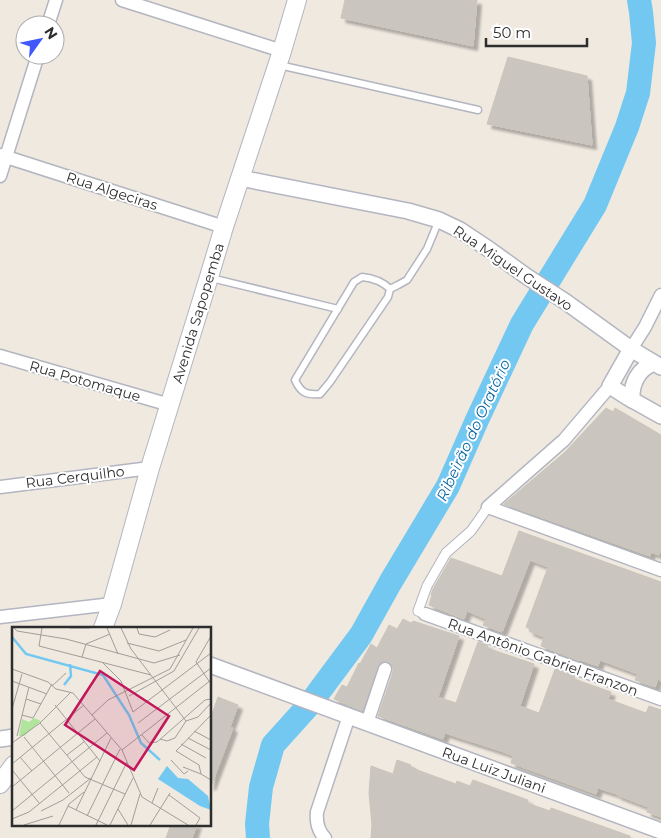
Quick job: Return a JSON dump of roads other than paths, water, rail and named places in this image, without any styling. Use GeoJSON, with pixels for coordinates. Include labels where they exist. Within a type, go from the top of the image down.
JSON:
{"type":"FeatureCollection","features":[{"type":"Feature","properties":{"kind":"main road","name":"Avenida Sapopemba"},"geometry":{"type":"LineString","coordinates":[[106,627],[150,468],[224,227],[298,0]]}},
{"type":"Feature","properties":{"kind":"main road"},"geometry":{"type":"LineString","coordinates":[[0,784],[12,768]]}},
{"type":"Feature","properties":{"kind":"street"},"geometry":{"type":"LineString","coordinates":[[51,15],[56,0]]}},
{"type":"Feature","properties":{"kind":"street"},"geometry":{"type":"LineString","coordinates":[[122,0],[280,58]]}},
{"type":"Feature","properties":{"kind":"street"},"geometry":{"type":"LineString","coordinates":[[0,176],[3,156],[35,65]]}},
{"type":"Feature","properties":{"kind":"street","name":"Rua Algeciras"},"geometry":{"type":"LineString","coordinates":[[3,156],[224,227]]}},
{"type":"Feature","properties":{"kind":"street","name":"Rua Miguel Gustavo"},"geometry":{"type":"LineString","coordinates":[[240,178],[408,211],[439,220],[460,230],[657,365]]}},
{"type":"Feature","properties":{"kind":"street"},"geometry":{"type":"LineString","coordinates":[[422,612],[427,586],[446,553],[471,531],[488,507],[564,440],[610,386],[645,327],[661,295]]}},
{"type":"Feature","properties":{"kind":"street","name":"Rua Potomaque"},"geometry":{"type":"LineString","coordinates":[[0,356],[170,406]]}},
{"type":"Feature","properties":{"kind":"street"},"geometry":{"type":"LineString","coordinates":[[632,400],[632,391],[639,373],[644,367],[657,365]]}},
{"type":"Feature","properties":{"kind":"street"},"geometry":{"type":"LineString","coordinates":[[610,386],[661,416]]}},
{"type":"Feature","properties":{"kind":"street","name":"Rua Cerquilho"},"geometry":{"type":"LineString","coordinates":[[0,487],[150,468]]}},
{"type":"Feature","properties":{"kind":"street"},"geometry":{"type":"LineString","coordinates":[[488,507],[661,570]]}},
{"type":"Feature","properties":{"kind":"street"},"geometry":{"type":"LineString","coordinates":[[0,616],[112,604]]}},
{"type":"Feature","properties":{"kind":"street","name":"Rua Antônio Gabriel Franzon"},"geometry":{"type":"LineString","coordinates":[[422,612],[661,700]]}},
{"type":"Feature","properties":{"kind":"street","name":"Rua Luiz Juliani"},"geometry":{"type":"LineString","coordinates":[[211,665],[661,831]]}},
{"type":"Feature","properties":{"kind":"street"},"geometry":{"type":"LineString","coordinates":[[367,723],[385,669]]}},
{"type":"Feature","properties":{"kind":"street"},"geometry":{"type":"LineString","coordinates":[[326,838],[318,828],[318,812],[349,716]]}},
{"type":"Feature","properties":{"kind":"lane"},"geometry":{"type":"LineString","coordinates":[[280,58],[478,110]]}},
{"type":"Feature","properties":{"kind":"lane"},"geometry":{"type":"LineString","coordinates":[[390,289],[373,278],[362,277],[354,282],[295,380],[299,388],[309,395],[320,394],[388,297],[390,289],[406,280],[427,249],[439,220]]}},
{"type":"Feature","properties":{"kind":"lane"},"geometry":{"type":"LineString","coordinates":[[210,277],[338,309]]}},
{"type":"Feature","properties":{"kind":"waterway","name":"Ribeirão do Oratório"},"geometry":{"type":"LineString","coordinates":[[258,838],[257,824],[261,787],[273,745],[309,705],[361,635],[448,486],[522,324],[595,205],[627,127],[638,93],[644,43],[639,0]]}}]}
